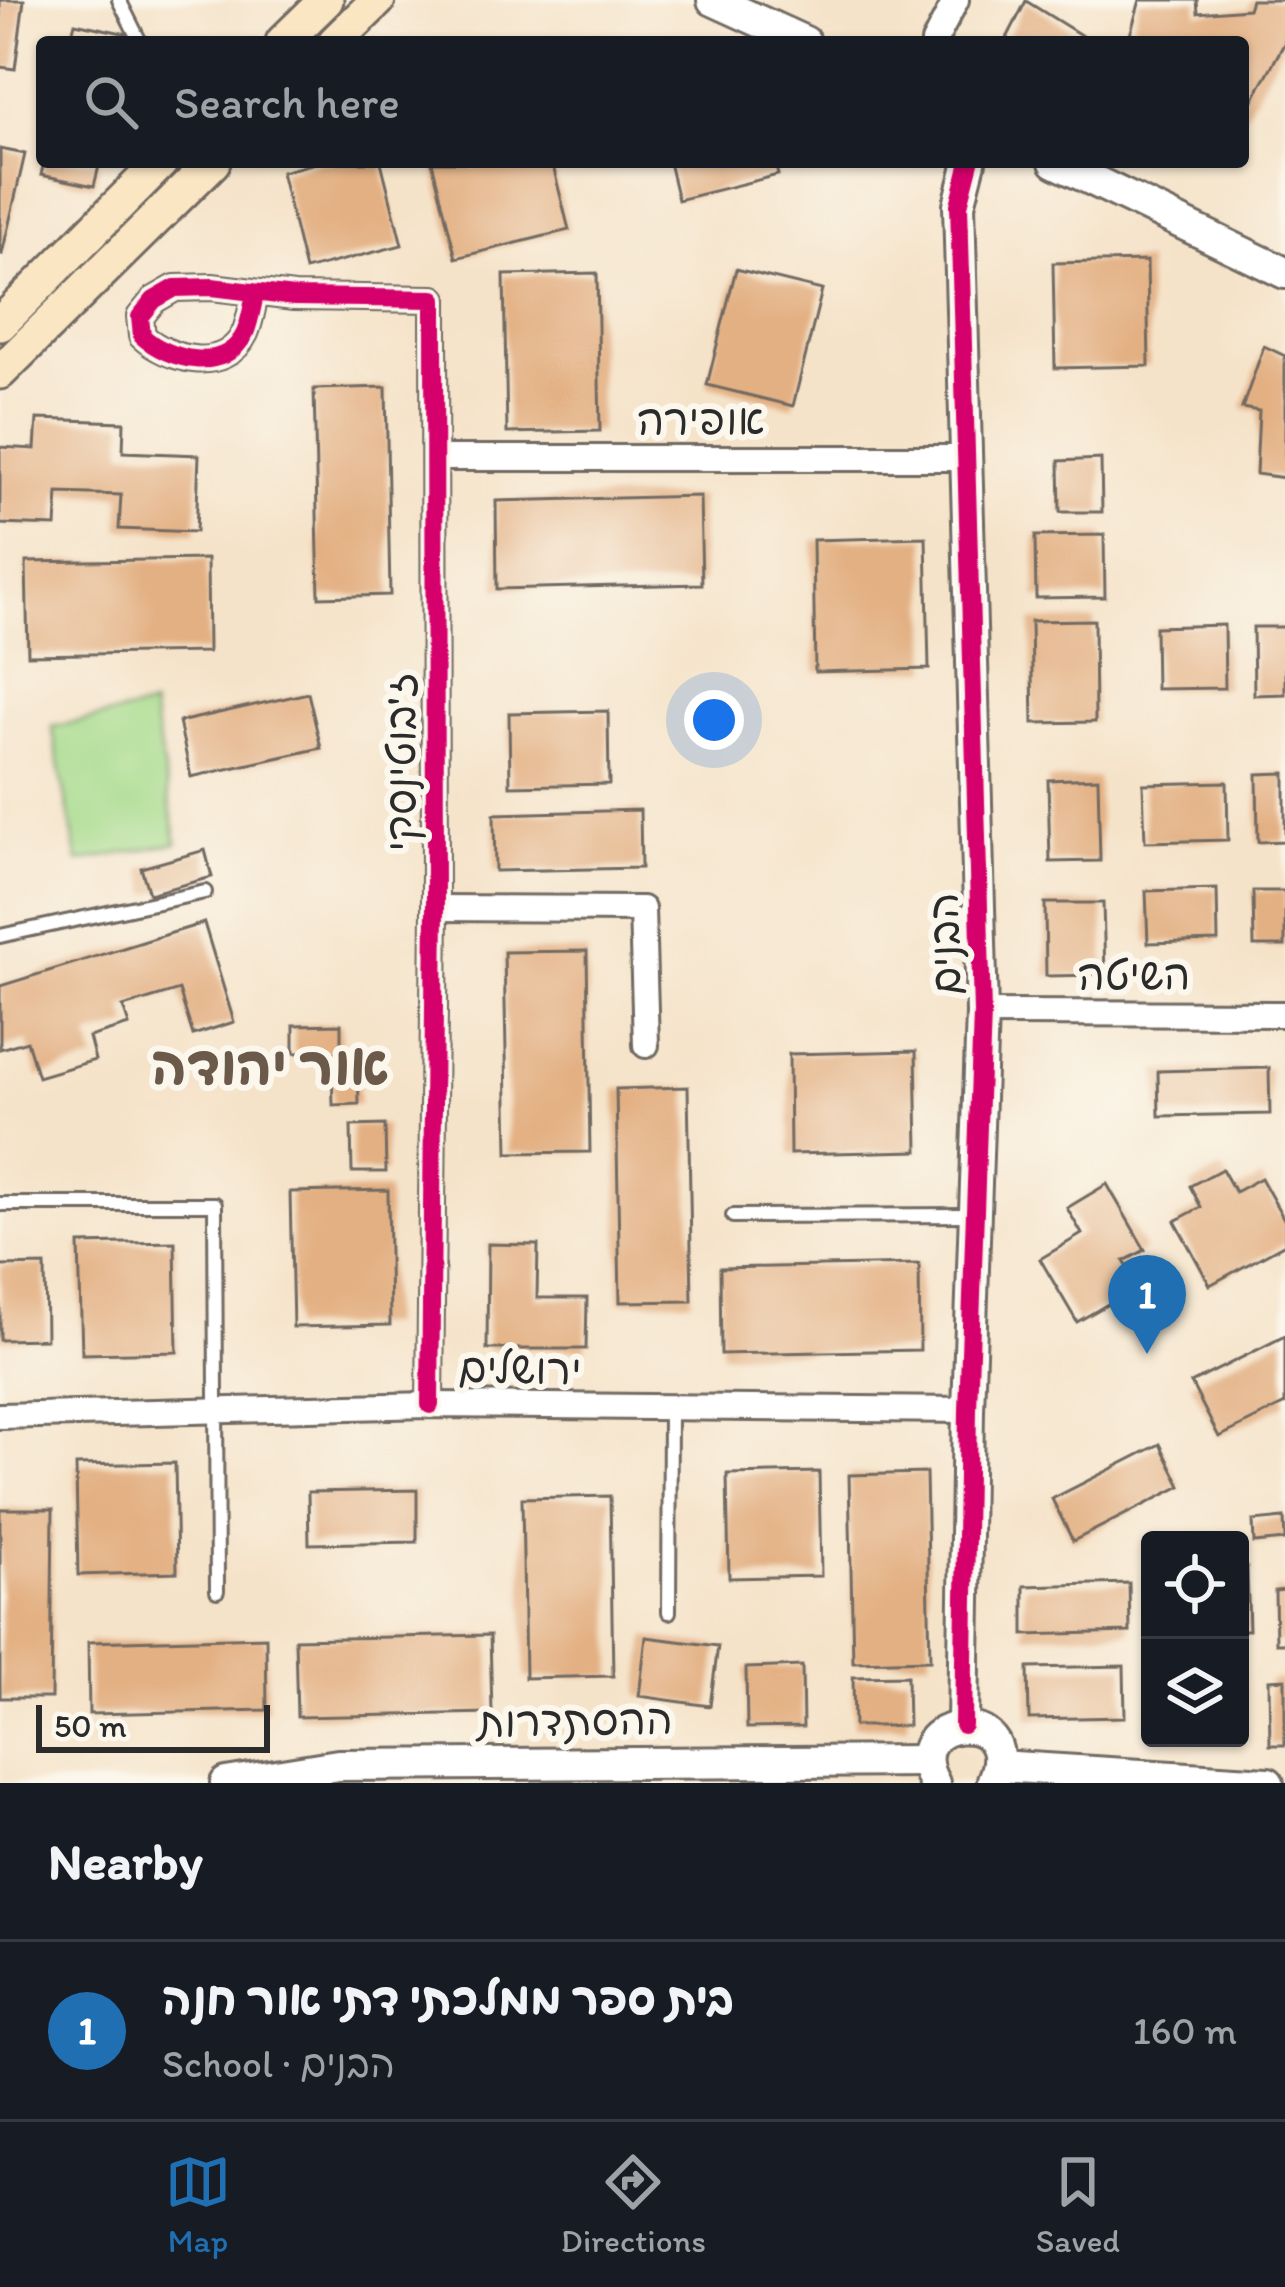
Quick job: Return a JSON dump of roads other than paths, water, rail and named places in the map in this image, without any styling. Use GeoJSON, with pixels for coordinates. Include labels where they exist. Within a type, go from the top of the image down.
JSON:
{"type":"FeatureCollection","features":[{"type":"Feature","properties":{"kind":"main road"},"geometry":{"type":"LineString","coordinates":[[289,36],[326,0]]}},
{"type":"Feature","properties":{"kind":"main road"},"geometry":{"type":"LineString","coordinates":[[341,36],[378,0]]}},
{"type":"Feature","properties":{"kind":"main road"},"geometry":{"type":"LineString","coordinates":[[0,324],[155,168]]}},
{"type":"Feature","properties":{"kind":"main road"},"geometry":{"type":"LineString","coordinates":[[0,372],[207,168]]}},
{"type":"Feature","properties":{"kind":"street"},"geometry":{"type":"LineString","coordinates":[[712,0],[792,36]]}},
{"type":"Feature","properties":{"kind":"street"},"geometry":{"type":"LineString","coordinates":[[937,36],[956,0]]}},
{"type":"Feature","properties":{"kind":"street","name":"הבנים"},"geometry":{"type":"LineString","coordinates":[[963,1726],[973,1215],[982,1013],[959,206],[968,168]]}},
{"type":"Feature","properties":{"kind":"street"},"geometry":{"type":"LineString","coordinates":[[1067,168],[1285,273]]}},
{"type":"Feature","properties":{"kind":"street","name":"ז'בוטינסקי"},"geometry":{"type":"LineString","coordinates":[[255,295],[245,334],[235,347],[213,357],[195,361],[173,356],[142,336],[140,317],[154,300],[176,288],[212,287],[255,295],[434,298],[430,1406]]}},
{"type":"Feature","properties":{"kind":"street","name":"אופירה"},"geometry":{"type":"LineString","coordinates":[[436,458],[964,458]]}},
{"type":"Feature","properties":{"kind":"street"},"geometry":{"type":"LineString","coordinates":[[435,908],[643,909],[646,1045]]}},
{"type":"Feature","properties":{"kind":"street","name":"השיטה"},"geometry":{"type":"LineString","coordinates":[[982,1013],[1285,1014]]}},
{"type":"Feature","properties":{"kind":"street","name":"ירושלים"},"geometry":{"type":"LineString","coordinates":[[0,1416],[430,1406],[968,1410]]}},
{"type":"Feature","properties":{"kind":"street"},"geometry":{"type":"LineString","coordinates":[[930,1772],[937,1736],[963,1726],[990,1738],[995,1774],[1268,1783]]}},
{"type":"Feature","properties":{"kind":"street","name":"ההסתדרות"},"geometry":{"type":"LineString","coordinates":[[226,1783],[338,1765],[930,1772]]}},
{"type":"Feature","properties":{"kind":"lane"},"geometry":{"type":"LineString","coordinates":[[119,0],[137,36]]}},
{"type":"Feature","properties":{"kind":"lane"},"geometry":{"type":"LineString","coordinates":[[0,936],[205,892]]}},
{"type":"Feature","properties":{"kind":"lane"},"geometry":{"type":"LineString","coordinates":[[0,1204],[215,1204],[217,1591]]}},
{"type":"Feature","properties":{"kind":"lane"},"geometry":{"type":"LineString","coordinates":[[733,1216],[973,1215]]}},
{"type":"Feature","properties":{"kind":"lane"},"geometry":{"type":"LineString","coordinates":[[669,1612],[670,1409]]}},
{"type":"Feature","properties":{"kind":"place","name":"בית ספר ממלכתי דתי אור חנה"},"geometry":{"type":"Point","coordinates":[1147,1354]}},
{"type":"Feature","properties":{"kind":"district","name":"אור יהודה"},"geometry":{"type":"Point","coordinates":[270,1065]}}]}
